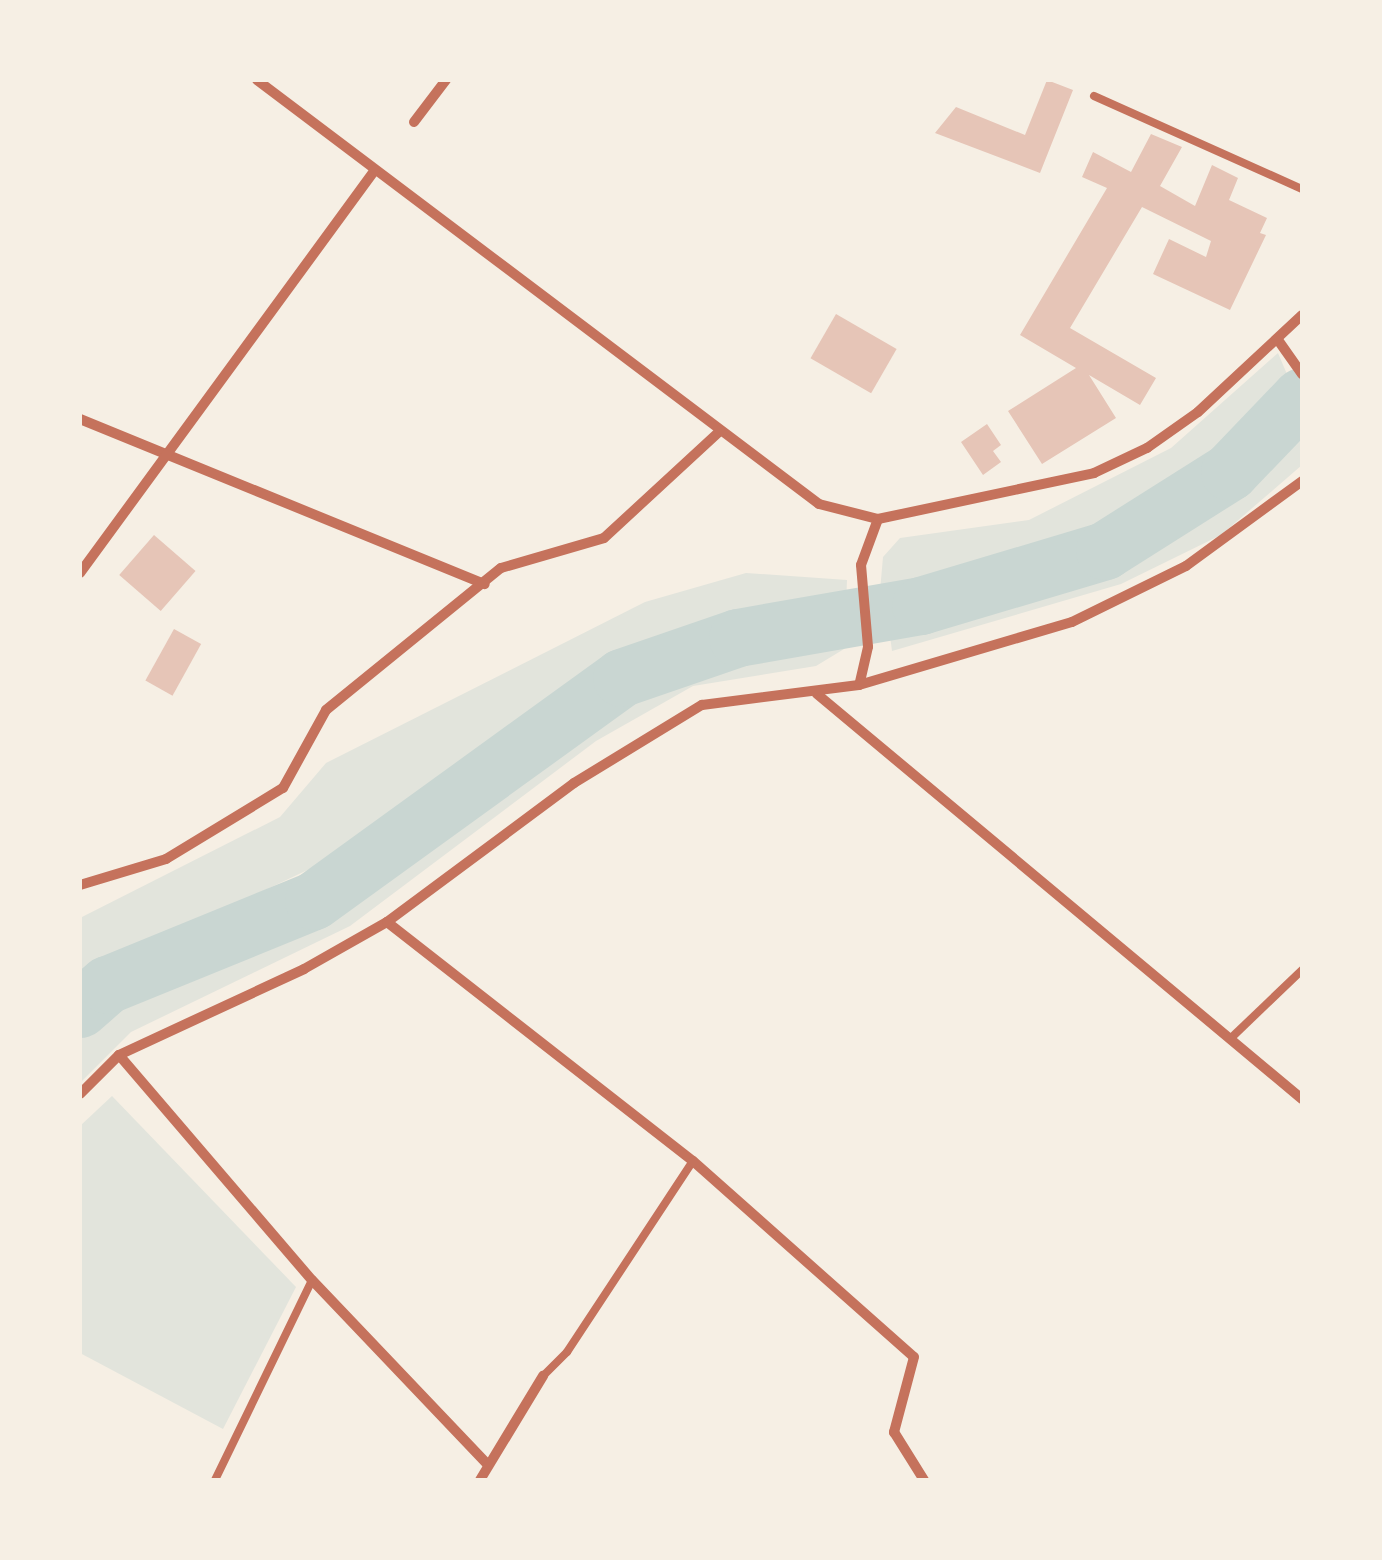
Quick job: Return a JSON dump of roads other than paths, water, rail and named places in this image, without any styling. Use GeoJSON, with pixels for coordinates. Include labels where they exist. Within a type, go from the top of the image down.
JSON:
{"type":"FeatureCollection","features":[{"type":"Feature","properties":{"kind":"street"},"geometry":{"type":"LineString","coordinates":[[257,80],[819,504],[878,520],[1094,472],[1146,448],[1198,412],[1302,314]]}},
{"type":"Feature","properties":{"kind":"street"},"geometry":{"type":"LineString","coordinates":[[414,122],[446,80]]}},
{"type":"Feature","properties":{"kind":"street"},"geometry":{"type":"LineString","coordinates":[[80,573],[375,170]]}},
{"type":"Feature","properties":{"kind":"street"},"geometry":{"type":"LineString","coordinates":[[1278,340],[1298,370]]}},
{"type":"Feature","properties":{"kind":"street"},"geometry":{"type":"LineString","coordinates":[[80,419],[486,584]]}},
{"type":"Feature","properties":{"kind":"street"},"geometry":{"type":"LineString","coordinates":[[80,885],[166,859],[283,788],[326,710],[501,568],[604,538],[720,430]]}},
{"type":"Feature","properties":{"kind":"street"},"geometry":{"type":"LineString","coordinates":[[80,1094],[119,1055],[304,969],[387,922],[574,784],[702,706],[817,694],[858,685],[1072,622],[1186,566],[1302,481]]}},
{"type":"Feature","properties":{"kind":"street"},"geometry":{"type":"LineString","coordinates":[[858,685],[868,647],[861,564],[878,520]]}},
{"type":"Feature","properties":{"kind":"street"},"geometry":{"type":"LineString","coordinates":[[817,694],[1302,1100]]}},
{"type":"Feature","properties":{"kind":"street"},"geometry":{"type":"LineString","coordinates":[[387,922],[693,1161],[914,1357],[894,1432],[924,1480]]}},
{"type":"Feature","properties":{"kind":"street"},"geometry":{"type":"LineString","coordinates":[[119,1055],[312,1280],[487,1464]]}},
{"type":"Feature","properties":{"kind":"street"},"geometry":{"type":"LineString","coordinates":[[480,1480],[542,1376]]}},
{"type":"Feature","properties":{"kind":"lane"},"geometry":{"type":"LineString","coordinates":[[1094,96],[1302,189]]}},
{"type":"Feature","properties":{"kind":"lane"},"geometry":{"type":"LineString","coordinates":[[1230,1040],[1302,970]]}},
{"type":"Feature","properties":{"kind":"lane"},"geometry":{"type":"LineString","coordinates":[[542,1376],[567,1352],[693,1161]]}},
{"type":"Feature","properties":{"kind":"lane"},"geometry":{"type":"LineString","coordinates":[[215,1480],[312,1280]]}},
{"type":"Feature","properties":{"kind":"waterway"},"geometry":{"type":"LineString","coordinates":[[80,1009],[108,985],[314,901],[622,678],[738,638],[921,606],[1105,551],[1230,472],[1302,397]]}}]}
